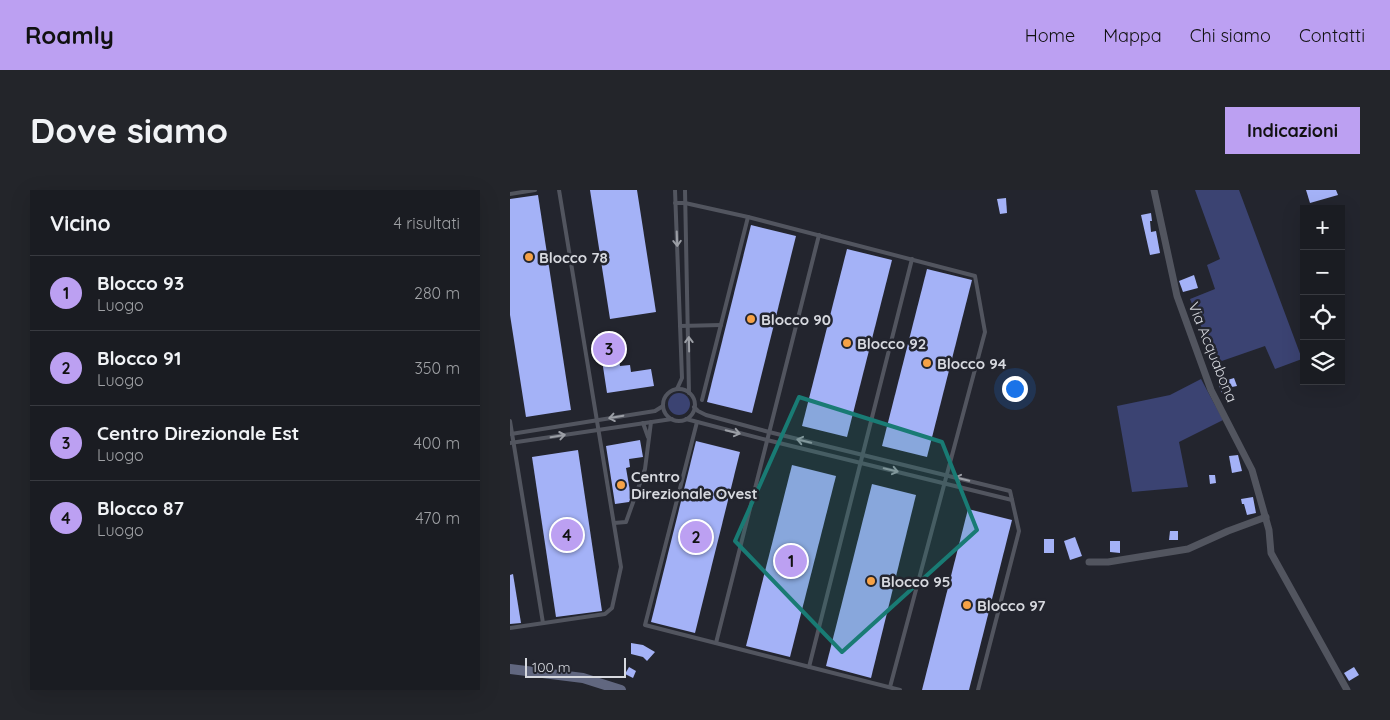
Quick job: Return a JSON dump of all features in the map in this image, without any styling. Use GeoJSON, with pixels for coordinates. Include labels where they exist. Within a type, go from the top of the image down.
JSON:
{"type":"FeatureCollection","features":[{"type":"Feature","properties":{"kind":"main road"},"geometry":{"type":"LineString","coordinates":[[510,669],[583,678],[621,690]]}},
{"type":"Feature","properties":{"kind":"street","name":"Via Acquabona"},"geometry":{"type":"LineString","coordinates":[[1154,190],[1177,296],[1211,390],[1252,470],[1269,530],[1271,553],[1347,690]]}},
{"type":"Feature","properties":{"kind":"street"},"geometry":{"type":"LineString","coordinates":[[1089,562],[1108,562],[1188,549],[1266,517]]}},
{"type":"Feature","properties":{"kind":"lane"},"geometry":{"type":"LineString","coordinates":[[510,194],[535,190]]}},
{"type":"Feature","properties":{"kind":"lane"},"geometry":{"type":"LineString","coordinates":[[510,628],[605,614],[612,608],[621,567],[559,190]]}},
{"type":"Feature","properties":{"kind":"lane"},"geometry":{"type":"LineString","coordinates":[[675,190],[682,378],[678,389]]}},
{"type":"Feature","properties":{"kind":"lane"},"geometry":{"type":"LineString","coordinates":[[512,443],[672,419],[682,420],[693,411],[694,402],[690,393],[685,190]]}},
{"type":"Feature","properties":{"kind":"lane"},"geometry":{"type":"LineString","coordinates":[[676,203],[685,203],[748,217],[975,276],[985,332],[890,688]]}},
{"type":"Feature","properties":{"kind":"lane"},"geometry":{"type":"LineString","coordinates":[[702,400],[748,217]]}},
{"type":"Feature","properties":{"kind":"lane"},"geometry":{"type":"LineString","coordinates":[[716,643],[819,235]]}},
{"type":"Feature","properties":{"kind":"lane"},"geometry":{"type":"LineString","coordinates":[[809,667],[912,259]]}},
{"type":"Feature","properties":{"kind":"lane"},"geometry":{"type":"LineString","coordinates":[[680,326],[721,325]]}},
{"type":"Feature","properties":{"kind":"lane"},"geometry":{"type":"LineString","coordinates":[[672,419],[667,416],[663,406],[666,395],[678,389],[690,393]]}},
{"type":"Feature","properties":{"kind":"lane"},"geometry":{"type":"LineString","coordinates":[[511,434],[655,410],[663,406]]}},
{"type":"Feature","properties":{"kind":"lane"},"geometry":{"type":"LineString","coordinates":[[694,407],[706,415],[769,432],[1010,491],[1019,531],[978,690]]}},
{"type":"Feature","properties":{"kind":"lane"},"geometry":{"type":"LineString","coordinates":[[686,418],[767,440],[1012,500]]}},
{"type":"Feature","properties":{"kind":"lane"},"geometry":{"type":"LineString","coordinates":[[510,422],[543,623]]}},
{"type":"Feature","properties":{"kind":"lane"},"geometry":{"type":"LineString","coordinates":[[614,523],[626,522],[645,469],[648,437],[652,422]]}},
{"type":"Feature","properties":{"kind":"lane"},"geometry":{"type":"LineString","coordinates":[[697,422],[645,625],[900,690]]}},
{"type":"Feature","properties":{"kind":"lane"},"geometry":{"type":"LineString","coordinates":[[643,423],[648,437]]}},
{"type":"Feature","properties":{"kind":"highlighted area"},"geometry":{"type":"Polygon","coordinates":[[[799,397],[942,442],[977,530],[842,652],[735,541],[799,397]]]}},
{"type":"Feature","properties":{"kind":"shaded area"},"geometry":{"type":"Polygon","coordinates":[[[1195,190],[1239,190],[1300,354],[1300,360],[1275,369],[1265,346],[1216,363],[1190,299],[1215,289],[1207,265],[1220,259],[1195,190]]]}},
{"type":"Feature","properties":{"kind":"shaded area"},"geometry":{"type":"Polygon","coordinates":[[[1201,379],[1223,420],[1179,442],[1188,487],[1132,492],[1117,406],[1170,395],[1201,379]]]}},
{"type":"Feature","properties":{"kind":"shaded area"},"geometry":{"type":"Polygon","coordinates":[[[679,393],[687,396],[690,404],[687,412],[679,415],[671,412],[668,404],[671,396],[679,393]]]}},
{"type":"Feature","properties":{"kind":"building"},"geometry":{"type":"Polygon","coordinates":[[[590,190],[637,190],[656,312],[610,319],[590,190]]]}},
{"type":"Feature","properties":{"kind":"building"},"geometry":{"type":"Polygon","coordinates":[[[1306,190],[1336,190],[1338,195],[1310,203],[1306,190]]]}},
{"type":"Feature","properties":{"kind":"building","name":"Blocco 78"},"geometry":{"type":"Polygon","coordinates":[[[538,195],[571,410],[526,417],[510,315],[510,199],[538,195]]]}},
{"type":"Feature","properties":{"kind":"building"},"geometry":{"type":"Polygon","coordinates":[[[1006,198],[1007,213],[1000,214],[997,199],[1006,198]]]}},
{"type":"Feature","properties":{"kind":"building"},"geometry":{"type":"Polygon","coordinates":[[[1151,213],[1151,232],[1156,231],[1160,253],[1150,255],[1141,215],[1151,213]]]}},
{"type":"Feature","properties":{"kind":"building","name":"Blocco 90"},"geometry":{"type":"Polygon","coordinates":[[[751,225],[796,236],[752,413],[707,402],[751,225]]]}},
{"type":"Feature","properties":{"kind":"building","name":"Blocco 92"},"geometry":{"type":"Polygon","coordinates":[[[847,249],[892,260],[847,437],[802,426],[847,249]]]}},
{"type":"Feature","properties":{"kind":"building","name":"Blocco 94"},"geometry":{"type":"Polygon","coordinates":[[[927,269],[972,280],[927,457],[882,446],[927,269]]]}},
{"type":"Feature","properties":{"kind":"building"},"geometry":{"type":"Polygon","coordinates":[[[1194,275],[1198,288],[1183,292],[1179,281],[1194,275]]]}},
{"type":"Feature","properties":{"kind":"building"},"geometry":{"type":"Polygon","coordinates":[[[614,332],[620,366],[630,365],[631,372],[651,369],[654,386],[607,393],[598,334],[614,332]]]}},
{"type":"Feature","properties":{"kind":"building"},"geometry":{"type":"Polygon","coordinates":[[[1234,378],[1237,386],[1232,387],[1232,390],[1222,393],[1218,383],[1234,378]]]}},
{"type":"Feature","properties":{"kind":"building","name":"Centro Direzionale Ovest"},"geometry":{"type":"Polygon","coordinates":[[[640,440],[643,457],[629,459],[630,467],[626,468],[631,497],[629,502],[615,504],[606,446],[640,440]]]}},
{"type":"Feature","properties":{"kind":"building"},"geometry":{"type":"Polygon","coordinates":[[[696,441],[740,452],[695,633],[651,622],[696,441]]]}},
{"type":"Feature","properties":{"kind":"building"},"geometry":{"type":"Polygon","coordinates":[[[578,450],[602,611],[556,617],[532,457],[578,450]]]}},
{"type":"Feature","properties":{"kind":"building"},"geometry":{"type":"Polygon","coordinates":[[[1238,455],[1242,471],[1232,473],[1229,456],[1238,455]]]}},
{"type":"Feature","properties":{"kind":"building"},"geometry":{"type":"Polygon","coordinates":[[[792,465],[836,476],[790,657],[746,646],[792,465]]]}},
{"type":"Feature","properties":{"kind":"building"},"geometry":{"type":"Polygon","coordinates":[[[1209,475],[1215,475],[1216,483],[1210,484],[1209,475]]]}},
{"type":"Feature","properties":{"kind":"building","name":"Blocco 95"},"geometry":{"type":"Polygon","coordinates":[[[872,484],[916,495],[871,678],[826,666],[872,484]]]}},
{"type":"Feature","properties":{"kind":"building"},"geometry":{"type":"Polygon","coordinates":[[[1253,497],[1256,513],[1247,515],[1241,499],[1253,497]]]}},
{"type":"Feature","properties":{"kind":"building","name":"Blocco 97"},"geometry":{"type":"Polygon","coordinates":[[[968,509],[1012,520],[969,690],[922,690],[968,509]]]}},
{"type":"Feature","properties":{"kind":"building"},"geometry":{"type":"Polygon","coordinates":[[[1170,531],[1178,531],[1178,540],[1169,540],[1170,531]]]}},
{"type":"Feature","properties":{"kind":"building"},"geometry":{"type":"Polygon","coordinates":[[[1075,537],[1082,556],[1070,560],[1064,541],[1075,537]]]}},
{"type":"Feature","properties":{"kind":"building"},"geometry":{"type":"Polygon","coordinates":[[[1044,539],[1054,539],[1054,553],[1044,553],[1044,539]]]}},
{"type":"Feature","properties":{"kind":"building"},"geometry":{"type":"Polygon","coordinates":[[[1110,541],[1120,541],[1120,553],[1110,552],[1110,541]]]}},
{"type":"Feature","properties":{"kind":"building"},"geometry":{"type":"Polygon","coordinates":[[[513,574],[521,623],[510,624],[510,575],[513,574]]]}},
{"type":"Feature","properties":{"kind":"building"},"geometry":{"type":"Polygon","coordinates":[[[631,643],[643,645],[655,652],[647,661],[643,657],[631,654],[631,643]]]}},
{"type":"Feature","properties":{"kind":"building"},"geometry":{"type":"Polygon","coordinates":[[[629,667],[636,671],[633,678],[625,674],[629,667]]]}},
{"type":"Feature","properties":{"kind":"building"},"geometry":{"type":"Polygon","coordinates":[[[1354,667],[1359,675],[1349,681],[1344,673],[1354,667]]]}},
{"type":"Feature","properties":{"kind":"place","name":"Blocco 78"},"geometry":{"type":"Point","coordinates":[529,257]}},
{"type":"Feature","properties":{"kind":"place","name":"Blocco 90"},"geometry":{"type":"Point","coordinates":[751,319]}},
{"type":"Feature","properties":{"kind":"place","name":"Blocco 92"},"geometry":{"type":"Point","coordinates":[847,343]}},
{"type":"Feature","properties":{"kind":"place","name":"Centro Direzionale Est"},"geometry":{"type":"Point","coordinates":[609,349]}},
{"type":"Feature","properties":{"kind":"place","name":"Blocco 94"},"geometry":{"type":"Point","coordinates":[927,363]}},
{"type":"Feature","properties":{"kind":"place","name":"Centro Direzionale Ovest"},"geometry":{"type":"Point","coordinates":[621,485]}},
{"type":"Feature","properties":{"kind":"place","name":"Blocco 87"},"geometry":{"type":"Point","coordinates":[567,535]}},
{"type":"Feature","properties":{"kind":"place","name":"Blocco 91"},"geometry":{"type":"Point","coordinates":[696,537]}},
{"type":"Feature","properties":{"kind":"place","name":"Blocco 93"},"geometry":{"type":"Point","coordinates":[791,561]}},
{"type":"Feature","properties":{"kind":"place","name":"Blocco 95"},"geometry":{"type":"Point","coordinates":[871,581]}},
{"type":"Feature","properties":{"kind":"place","name":"Blocco 97"},"geometry":{"type":"Point","coordinates":[967,605]}}]}
